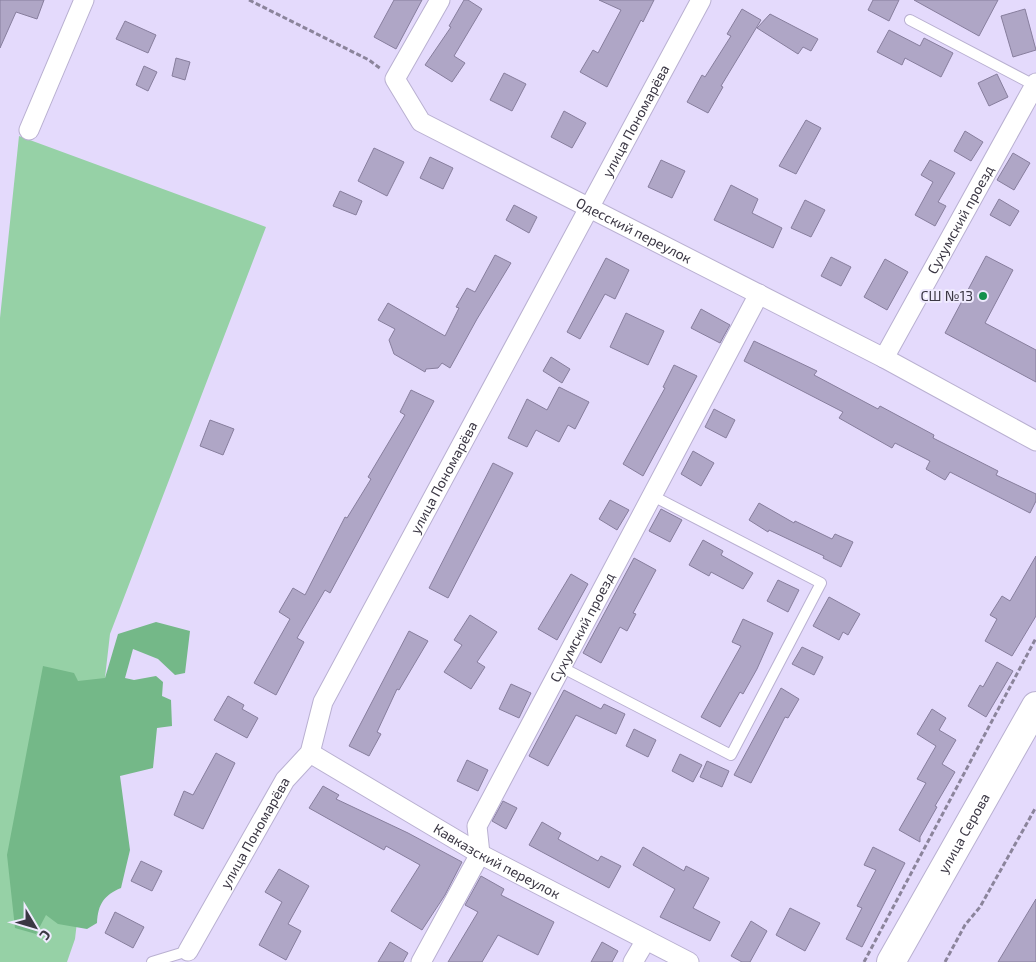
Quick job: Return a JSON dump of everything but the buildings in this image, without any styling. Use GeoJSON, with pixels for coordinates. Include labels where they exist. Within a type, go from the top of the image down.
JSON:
{"type":"FeatureCollection","features":[{"type":"Feature","properties":{"kind":"main road","name":"улица Серова"},"geometry":{"type":"LineString","coordinates":[[891,962],[1036,706]]}},
{"type":"Feature","properties":{"kind":"street"},"geometry":{"type":"LineString","coordinates":[[29,130],[84,0]]}},
{"type":"Feature","properties":{"kind":"street"},"geometry":{"type":"LineString","coordinates":[[395,79],[440,0]]}},
{"type":"Feature","properties":{"kind":"street","name":"улица Пономарёва"},"geometry":{"type":"LineString","coordinates":[[188,951],[285,780],[310,753],[323,702],[701,0]]}},
{"type":"Feature","properties":{"kind":"street","name":"Одесский переулок"},"geometry":{"type":"LineString","coordinates":[[395,79],[421,122],[884,358],[1036,441]]}},
{"type":"Feature","properties":{"kind":"street","name":"Сухумский проезд"},"geometry":{"type":"LineString","coordinates":[[884,358],[1036,85]]}},
{"type":"Feature","properties":{"kind":"street","name":"Сухумский проезд"},"geometry":{"type":"LineString","coordinates":[[480,854],[477,826],[759,294]]}},
{"type":"Feature","properties":{"kind":"street","name":"Кавказский переулок"},"geometry":{"type":"LineString","coordinates":[[310,753],[480,854],[688,962]]}},
{"type":"Feature","properties":{"kind":"street"},"geometry":{"type":"LineString","coordinates":[[421,962],[480,854]]}},
{"type":"Feature","properties":{"kind":"street"},"geometry":{"type":"LineString","coordinates":[[633,962],[646,940]]}},
{"type":"Feature","properties":{"kind":"lane"},"geometry":{"type":"LineString","coordinates":[[910,20],[1036,85]]}},
{"type":"Feature","properties":{"kind":"lane"},"geometry":{"type":"LineString","coordinates":[[561,667],[731,755],[821,584],[652,495]]}},
{"type":"Feature","properties":{"kind":"lane"},"geometry":{"type":"LineString","coordinates":[[152,962],[188,951]]}},
{"type":"Feature","properties":{"kind":"path"},"geometry":{"type":"LineString","coordinates":[[249,0],[369,60],[395,79]]}},
{"type":"Feature","properties":{"kind":"path"},"geometry":{"type":"LineString","coordinates":[[864,962],[1036,638]]}},
{"type":"Feature","properties":{"kind":"path"},"geometry":{"type":"LineString","coordinates":[[945,962],[965,925],[980,907],[1036,807]]}},
{"type":"Feature","properties":{"kind":"green space"},"geometry":{"type":"Polygon","coordinates":[[[19,136],[266,227],[110,634],[75,939],[67,962],[0,962],[0,318],[19,136]]]}},
{"type":"Feature","properties":{"kind":"green space"},"geometry":{"type":"Polygon","coordinates":[[[156,622],[190,631],[185,673],[175,675],[158,659],[133,649],[125,678],[134,680],[156,676],[163,682],[162,696],[171,700],[172,726],[157,728],[153,768],[120,776],[130,850],[121,888],[106,897],[101,905],[97,923],[87,929],[58,924],[46,915],[36,934],[15,928],[7,855],[43,666],[74,673],[78,681],[105,678],[118,634],[156,622]]]}},
{"type":"Feature","properties":{"kind":"place","name":"СШ №13"},"geometry":{"type":"Point","coordinates":[983,296]}}]}
